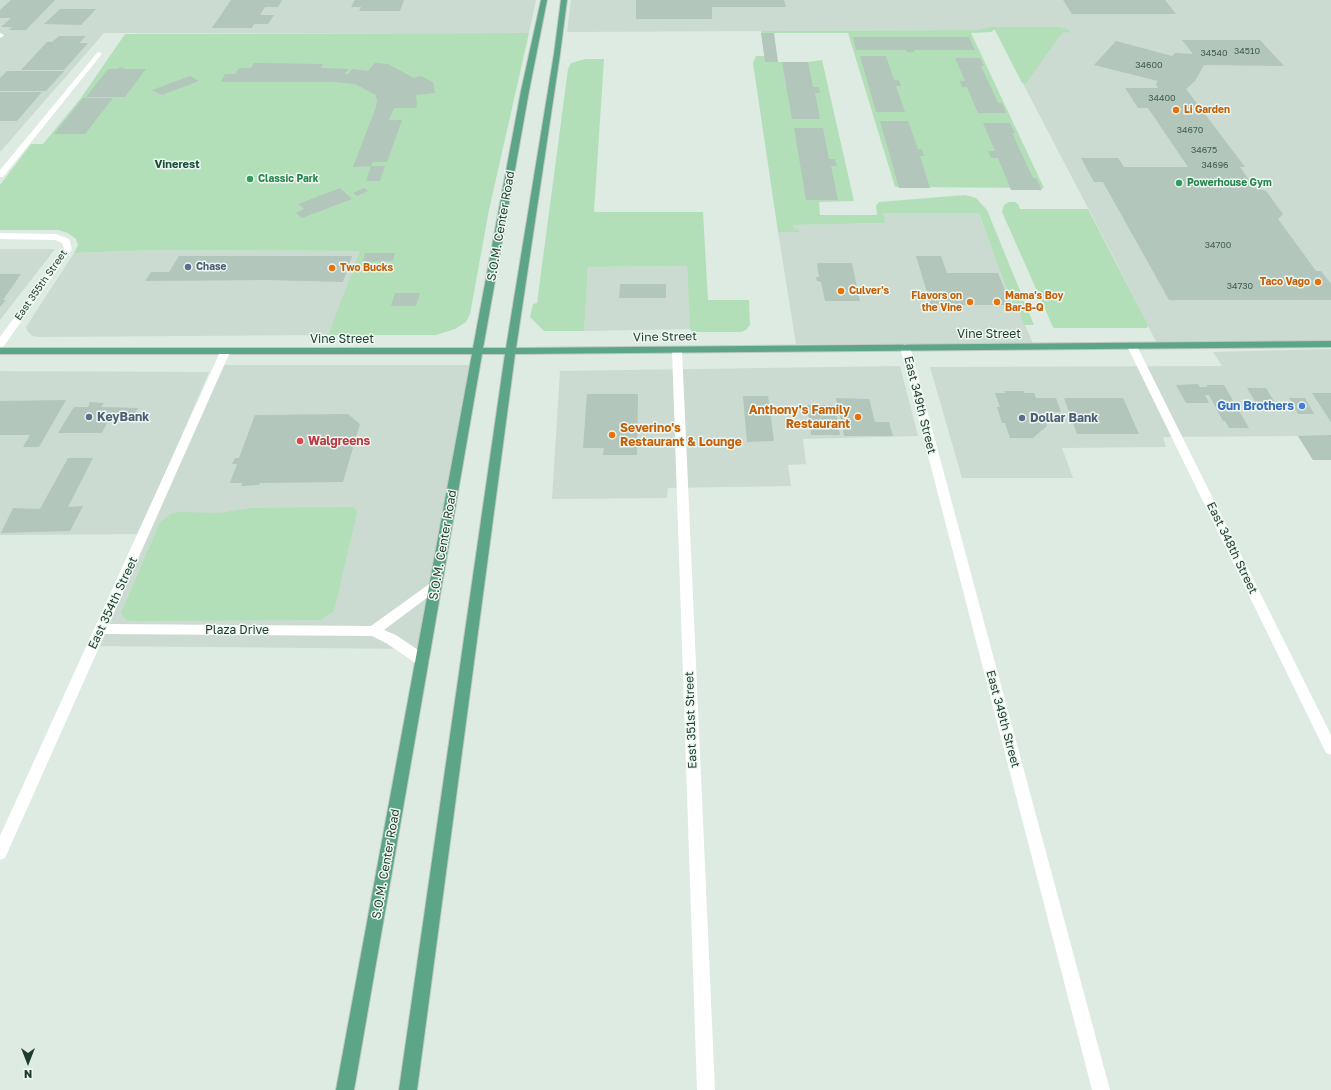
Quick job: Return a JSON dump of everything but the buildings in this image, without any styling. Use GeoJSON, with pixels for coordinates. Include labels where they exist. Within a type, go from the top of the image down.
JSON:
{"type":"FeatureCollection","features":[{"type":"Feature","properties":{"kind":"main road","name":"S.O.M. Center Road"},"geometry":{"type":"LineString","coordinates":[[345,1090],[525,91],[544,0]]}},
{"type":"Feature","properties":{"kind":"main road"},"geometry":{"type":"LineString","coordinates":[[408,1090],[511,351],[564,0]]}},
{"type":"Feature","properties":{"kind":"main road","name":"Vine Street"},"geometry":{"type":"LineString","coordinates":[[0,351],[511,351],[1331,344]]}},
{"type":"Feature","properties":{"kind":"street"},"geometry":{"type":"LineString","coordinates":[[0,175],[99,54]]}},
{"type":"Feature","properties":{"kind":"street","name":"East 355th Street"},"geometry":{"type":"LineString","coordinates":[[0,236],[56,237],[66,241],[68,249],[0,344]]}},
{"type":"Feature","properties":{"kind":"street","name":"East 348th Street"},"geometry":{"type":"LineString","coordinates":[[1132,346],[1331,750]]}},
{"type":"Feature","properties":{"kind":"street","name":"East 349th Street"},"geometry":{"type":"LineString","coordinates":[[905,347],[1100,1090]]}},
{"type":"Feature","properties":{"kind":"street","name":"East 351st Street"},"geometry":{"type":"LineString","coordinates":[[677,350],[706,1090]]}},
{"type":"Feature","properties":{"kind":"street","name":"East 354th Street"},"geometry":{"type":"LineString","coordinates":[[0,854],[225,352]]}},
{"type":"Feature","properties":{"kind":"street"},"geometry":{"type":"LineString","coordinates":[[374,630],[436,585]]}},
{"type":"Feature","properties":{"kind":"street","name":"Plaza Drive"},"geometry":{"type":"LineString","coordinates":[[100,629],[374,630],[391,639],[422,660]]}},
{"type":"Feature","properties":{"kind":"shaded area"},"geometry":{"type":"Polygon","coordinates":[[[0,0],[536,0],[529,33],[104,33],[0,152],[0,0]]]}},
{"type":"Feature","properties":{"kind":"shaded area"},"geometry":{"type":"Polygon","coordinates":[[[571,0],[1331,0],[1331,342],[1156,342],[1112,254],[995,30],[567,32],[571,0]]]}},
{"type":"Feature","properties":{"kind":"shaded area"},"geometry":{"type":"Polygon","coordinates":[[[882,213],[979,213],[1013,306],[1018,307],[1033,344],[796,344],[778,232],[799,232],[793,227],[795,225],[884,223],[882,213]]]}},
{"type":"Feature","properties":{"kind":"shaded area"},"geometry":{"type":"Polygon","coordinates":[[[0,249],[55,249],[0,320],[0,249]]]}},
{"type":"Feature","properties":{"kind":"shaded area"},"geometry":{"type":"Polygon","coordinates":[[[157,250],[361,251],[328,335],[39,337],[33,336],[28,332],[26,327],[74,253],[157,250]]]}},
{"type":"Feature","properties":{"kind":"shaded area"},"geometry":{"type":"Polygon","coordinates":[[[687,266],[690,329],[584,331],[588,267],[687,266]]]}},
{"type":"Feature","properties":{"kind":"shaded area"},"geometry":{"type":"Polygon","coordinates":[[[1331,349],[1331,460],[1313,460],[1298,436],[1163,437],[1166,447],[1062,448],[1073,478],[962,478],[930,367],[1222,366],[1213,352],[1331,349]]]}},
{"type":"Feature","properties":{"kind":"shaded area"},"geometry":{"type":"Polygon","coordinates":[[[223,365],[471,365],[419,649],[99,646],[223,365]]]}},
{"type":"Feature","properties":{"kind":"shaded area"},"geometry":{"type":"Polygon","coordinates":[[[900,366],[918,436],[803,439],[806,464],[788,465],[791,486],[668,488],[667,498],[552,499],[560,371],[900,366]]]}},
{"type":"Feature","properties":{"kind":"shaded area"},"geometry":{"type":"Polygon","coordinates":[[[0,371],[209,372],[139,534],[0,535],[0,371]]]}},
{"type":"Feature","properties":{"kind":"green space"},"geometry":{"type":"Polygon","coordinates":[[[990,27],[1060,27],[1069,30],[1070,32],[1062,33],[1026,83],[1022,83],[995,30],[992,30],[993,32],[971,33],[1044,188],[895,187],[848,33],[761,33],[761,31],[978,30],[990,27]]]}},
{"type":"Feature","properties":{"kind":"green space","name":"Classic Park"},"geometry":{"type":"Polygon","coordinates":[[[529,33],[489,210],[470,314],[466,322],[455,329],[436,335],[328,335],[360,251],[157,250],[74,253],[78,245],[76,239],[68,233],[58,230],[0,230],[0,185],[31,144],[43,144],[81,98],[125,34],[529,33]]]}},
{"type":"Feature","properties":{"kind":"green space"},"geometry":{"type":"Polygon","coordinates":[[[756,56],[765,56],[766,62],[808,62],[822,60],[854,201],[819,202],[820,215],[877,215],[876,206],[879,202],[965,195],[976,198],[987,210],[1034,325],[1024,325],[1018,307],[1013,307],[979,213],[883,213],[885,223],[795,225],[793,227],[800,231],[799,232],[778,232],[753,63],[756,56]]]}},
{"type":"Feature","properties":{"kind":"green space"},"geometry":{"type":"Polygon","coordinates":[[[585,59],[604,59],[594,212],[703,212],[708,300],[749,300],[750,325],[746,330],[741,332],[692,332],[690,329],[687,266],[588,267],[584,331],[544,331],[530,317],[533,304],[537,303],[568,69],[571,63],[585,59]]]}},
{"type":"Feature","properties":{"kind":"green space"},"geometry":{"type":"Polygon","coordinates":[[[1009,202],[1015,202],[1018,204],[1020,209],[1088,209],[1148,325],[1147,328],[1054,328],[1002,212],[1004,205],[1009,202]]]}},
{"type":"Feature","properties":{"kind":"green space"},"geometry":{"type":"Polygon","coordinates":[[[251,508],[355,508],[357,513],[334,611],[320,620],[135,621],[126,620],[121,613],[160,522],[172,513],[219,513],[251,508]]]}},
{"type":"Feature","properties":{"kind":"place","name":"Li Garden"},"geometry":{"type":"Point","coordinates":[1176,110]}},
{"type":"Feature","properties":{"kind":"place","name":"Classic Park"},"geometry":{"type":"Point","coordinates":[250,179]}},
{"type":"Feature","properties":{"kind":"place","name":"Powerhouse Gym"},"geometry":{"type":"Point","coordinates":[1179,183]}},
{"type":"Feature","properties":{"kind":"place","name":"Chase"},"geometry":{"type":"Point","coordinates":[188,267]}},
{"type":"Feature","properties":{"kind":"place","name":"Two Bucks"},"geometry":{"type":"Point","coordinates":[332,268]}},
{"type":"Feature","properties":{"kind":"place","name":"Taco Vago"},"geometry":{"type":"Point","coordinates":[1318,282]}},
{"type":"Feature","properties":{"kind":"place","name":"Culver's"},"geometry":{"type":"Point","coordinates":[841,291]}},
{"type":"Feature","properties":{"kind":"place","name":"Flavors on the Vine"},"geometry":{"type":"Point","coordinates":[970,302]}},
{"type":"Feature","properties":{"kind":"place","name":"Mama's Boy Bar-B-Q"},"geometry":{"type":"Point","coordinates":[997,302]}},
{"type":"Feature","properties":{"kind":"place","name":"Gun Brothers"},"geometry":{"type":"Point","coordinates":[1302,406]}},
{"type":"Feature","properties":{"kind":"place","name":"KeyBank"},"geometry":{"type":"Point","coordinates":[89,417]}},
{"type":"Feature","properties":{"kind":"place","name":"Anthony's Family Restaurant"},"geometry":{"type":"Point","coordinates":[858,417]}},
{"type":"Feature","properties":{"kind":"place","name":"Dollar Bank"},"geometry":{"type":"Point","coordinates":[1022,418]}},
{"type":"Feature","properties":{"kind":"place","name":"Severino's Restaurant & Lounge"},"geometry":{"type":"Point","coordinates":[612,435]}},
{"type":"Feature","properties":{"kind":"place","name":"Walgreens"},"geometry":{"type":"Point","coordinates":[300,441]}},
{"type":"Feature","properties":{"kind":"district","name":"Vinerest"},"geometry":{"type":"Point","coordinates":[177,165]}}]}
